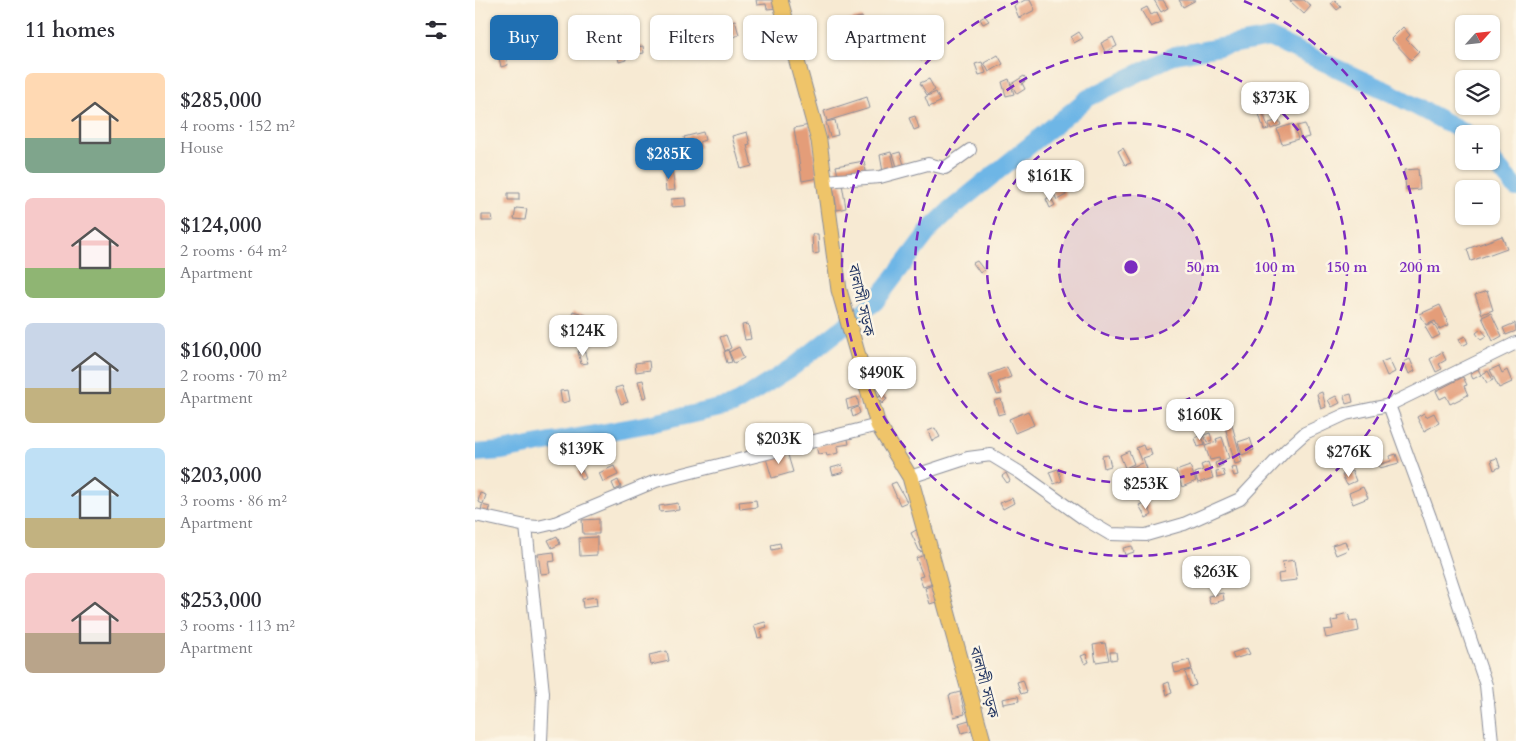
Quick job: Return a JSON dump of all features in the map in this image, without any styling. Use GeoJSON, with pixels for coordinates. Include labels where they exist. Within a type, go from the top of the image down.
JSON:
{"type":"FeatureCollection","features":[{"type":"Feature","properties":{"kind":"main road","name":"বালাসী সড়ক"},"geometry":{"type":"LineString","coordinates":[[780,0],[819,141],[839,290],[878,425],[910,477],[983,741]]}},
{"type":"Feature","properties":{"kind":"street"},"geometry":{"type":"LineString","coordinates":[[825,181],[880,178],[928,164],[945,168],[970,150]]}},
{"type":"Feature","properties":{"kind":"street"},"geometry":{"type":"LineString","coordinates":[[910,477],[968,458],[991,455],[1019,472],[1083,518],[1110,534],[1146,535],[1184,524],[1239,500],[1285,450],[1305,433],[1346,414],[1389,405],[1516,343]]}},
{"type":"Feature","properties":{"kind":"street"},"geometry":{"type":"LineString","coordinates":[[1389,405],[1430,517],[1487,684],[1492,741]]}},
{"type":"Feature","properties":{"kind":"street"},"geometry":{"type":"LineString","coordinates":[[475,516],[538,527],[555,523],[656,481],[878,425]]}},
{"type":"Feature","properties":{"kind":"street"},"geometry":{"type":"LineString","coordinates":[[526,526],[543,693],[541,741]]}},
{"type":"Feature","properties":{"kind":"building"},"geometry":{"type":"Polygon","coordinates":[[[756,0],[775,0],[777,8],[767,9],[766,4],[757,5],[756,0]]]}},
{"type":"Feature","properties":{"kind":"building"},"geometry":{"type":"Polygon","coordinates":[[[1025,0],[1030,0],[1035,10],[1019,18],[1014,6],[1025,0]]]}},
{"type":"Feature","properties":{"kind":"building"},"geometry":{"type":"Polygon","coordinates":[[[1154,0],[1163,0],[1168,8],[1161,12],[1154,0]]]}},
{"type":"Feature","properties":{"kind":"building"},"geometry":{"type":"Polygon","coordinates":[[[1179,0],[1196,0],[1183,7],[1179,0]]]}},
{"type":"Feature","properties":{"kind":"building"},"geometry":{"type":"Polygon","coordinates":[[[1289,0],[1304,0],[1311,6],[1304,14],[1289,0]]]}},
{"type":"Feature","properties":{"kind":"building"},"geometry":{"type":"Polygon","coordinates":[[[1335,0],[1341,7],[1337,10],[1331,3],[1335,0]]]}},
{"type":"Feature","properties":{"kind":"building"},"geometry":{"type":"Polygon","coordinates":[[[1147,7],[1151,15],[1157,12],[1161,22],[1151,27],[1141,10],[1147,7]]]}},
{"type":"Feature","properties":{"kind":"building"},"geometry":{"type":"Polygon","coordinates":[[[985,16],[989,21],[983,24],[980,19],[985,16]]]}},
{"type":"Feature","properties":{"kind":"building"},"geometry":{"type":"Polygon","coordinates":[[[735,20],[739,35],[733,37],[733,21],[735,20]]]}},
{"type":"Feature","properties":{"kind":"building"},"geometry":{"type":"Polygon","coordinates":[[[1403,27],[1410,35],[1406,39],[1419,52],[1411,60],[1391,39],[1403,27]]]}},
{"type":"Feature","properties":{"kind":"building"},"geometry":{"type":"Polygon","coordinates":[[[1079,32],[1083,38],[1074,43],[1071,37],[1079,32]]]}},
{"type":"Feature","properties":{"kind":"building"},"geometry":{"type":"Polygon","coordinates":[[[1113,37],[1117,46],[1105,52],[1101,43],[1113,37]]]}},
{"type":"Feature","properties":{"kind":"building"},"geometry":{"type":"Polygon","coordinates":[[[640,46],[643,46],[644,53],[640,54],[640,46]]]}},
{"type":"Feature","properties":{"kind":"building"},"geometry":{"type":"Polygon","coordinates":[[[998,55],[1003,64],[989,72],[984,63],[998,55]]]}},
{"type":"Feature","properties":{"kind":"building"},"geometry":{"type":"Polygon","coordinates":[[[500,60],[507,60],[508,65],[501,67],[500,60]]]}},
{"type":"Feature","properties":{"kind":"building"},"geometry":{"type":"Polygon","coordinates":[[[982,62],[986,73],[979,75],[975,64],[982,62]]]}},
{"type":"Feature","properties":{"kind":"building"},"geometry":{"type":"Polygon","coordinates":[[[1024,76],[1027,80],[1022,83],[1025,89],[1017,94],[1011,84],[1024,76]]]}},
{"type":"Feature","properties":{"kind":"building"},"geometry":{"type":"Polygon","coordinates":[[[929,79],[935,90],[927,95],[920,83],[929,79]]]}},
{"type":"Feature","properties":{"kind":"building"},"geometry":{"type":"Polygon","coordinates":[[[1009,79],[1014,94],[1006,96],[1002,82],[1009,79]]]}},
{"type":"Feature","properties":{"kind":"building"},"geometry":{"type":"Polygon","coordinates":[[[936,92],[940,102],[929,107],[925,97],[936,92]]]}},
{"type":"Feature","properties":{"kind":"building"},"geometry":{"type":"Polygon","coordinates":[[[867,97],[870,108],[827,121],[824,111],[867,97]]]}},
{"type":"Feature","properties":{"kind":"building"},"geometry":{"type":"Polygon","coordinates":[[[1263,113],[1269,129],[1264,130],[1259,114],[1263,113]]]}},
{"type":"Feature","properties":{"kind":"building"},"geometry":{"type":"Polygon","coordinates":[[[915,116],[919,128],[914,130],[909,118],[915,116]]]}},
{"type":"Feature","properties":{"kind":"building"},"geometry":{"type":"Polygon","coordinates":[[[835,120],[838,135],[830,137],[826,122],[835,120]]]}},
{"type":"Feature","properties":{"kind":"building"},"geometry":{"type":"Polygon","coordinates":[[[1279,120],[1281,125],[1271,129],[1269,123],[1279,120]]]}},
{"type":"Feature","properties":{"kind":"building"},"geometry":{"type":"Polygon","coordinates":[[[1293,124],[1298,139],[1282,144],[1277,129],[1293,124]]]}},
{"type":"Feature","properties":{"kind":"building"},"geometry":{"type":"Polygon","coordinates":[[[1305,124],[1309,137],[1301,139],[1297,126],[1305,124]]]}},
{"type":"Feature","properties":{"kind":"building"},"geometry":{"type":"Polygon","coordinates":[[[810,125],[818,178],[802,181],[794,128],[810,125]]]}},
{"type":"Feature","properties":{"kind":"building"},"geometry":{"type":"Polygon","coordinates":[[[703,132],[705,140],[699,142],[700,147],[687,150],[684,137],[703,132]]]}},
{"type":"Feature","properties":{"kind":"building"},"geometry":{"type":"Polygon","coordinates":[[[747,132],[750,144],[747,145],[752,166],[741,169],[732,136],[747,132]]]}},
{"type":"Feature","properties":{"kind":"building"},"geometry":{"type":"Polygon","coordinates":[[[1123,148],[1131,163],[1125,165],[1118,151],[1123,148]]]}},
{"type":"Feature","properties":{"kind":"building"},"geometry":{"type":"Polygon","coordinates":[[[891,152],[895,169],[883,172],[880,155],[891,152]]]}},
{"type":"Feature","properties":{"kind":"building"},"geometry":{"type":"Polygon","coordinates":[[[900,152],[905,168],[898,170],[893,154],[900,152]]]}},
{"type":"Feature","properties":{"kind":"building"},"geometry":{"type":"Polygon","coordinates":[[[864,161],[867,176],[839,181],[836,166],[864,161]]]}},
{"type":"Feature","properties":{"kind":"building"},"geometry":{"type":"Polygon","coordinates":[[[672,169],[675,190],[666,191],[664,170],[672,169]]]}},
{"type":"Feature","properties":{"kind":"building"},"geometry":{"type":"Polygon","coordinates":[[[1418,169],[1420,189],[1406,190],[1404,170],[1418,169]]]}},
{"type":"Feature","properties":{"kind":"building"},"geometry":{"type":"Polygon","coordinates":[[[842,184],[846,208],[837,210],[833,186],[842,184]]]}},
{"type":"Feature","properties":{"kind":"building"},"geometry":{"type":"Polygon","coordinates":[[[1063,188],[1066,195],[1057,200],[1053,192],[1063,188]]]}},
{"type":"Feature","properties":{"kind":"building"},"geometry":{"type":"Polygon","coordinates":[[[508,193],[519,193],[519,200],[508,200],[508,193]]]}},
{"type":"Feature","properties":{"kind":"building"},"geometry":{"type":"Polygon","coordinates":[[[1050,197],[1055,205],[1050,208],[1046,199],[1050,197]]]}},
{"type":"Feature","properties":{"kind":"building"},"geometry":{"type":"Polygon","coordinates":[[[685,198],[686,206],[671,207],[671,199],[685,198]]]}},
{"type":"Feature","properties":{"kind":"building"},"geometry":{"type":"Polygon","coordinates":[[[516,208],[527,209],[525,220],[514,219],[516,208]]]}},
{"type":"Feature","properties":{"kind":"building"},"geometry":{"type":"Polygon","coordinates":[[[482,215],[492,215],[493,221],[482,221],[482,215]]]}},
{"type":"Feature","properties":{"kind":"building"},"geometry":{"type":"Polygon","coordinates":[[[812,234],[818,234],[819,253],[813,254],[812,234]]]}},
{"type":"Feature","properties":{"kind":"building"},"geometry":{"type":"Polygon","coordinates":[[[1502,236],[1507,248],[1471,261],[1467,249],[1502,236]]]}},
{"type":"Feature","properties":{"kind":"building"},"geometry":{"type":"Polygon","coordinates":[[[977,261],[984,270],[980,273],[973,263],[977,261]]]}},
{"type":"Feature","properties":{"kind":"building"},"geometry":{"type":"Polygon","coordinates":[[[1487,291],[1493,310],[1482,314],[1475,295],[1487,291]]]}},
{"type":"Feature","properties":{"kind":"building"},"geometry":{"type":"Polygon","coordinates":[[[1440,305],[1449,325],[1439,329],[1435,321],[1426,325],[1420,314],[1440,305]]]}},
{"type":"Feature","properties":{"kind":"building"},"geometry":{"type":"Polygon","coordinates":[[[573,311],[586,315],[583,328],[570,324],[573,311]]]}},
{"type":"Feature","properties":{"kind":"building"},"geometry":{"type":"Polygon","coordinates":[[[1491,313],[1502,336],[1493,341],[1482,317],[1491,313]]]}},
{"type":"Feature","properties":{"kind":"building"},"geometry":{"type":"Polygon","coordinates":[[[1433,323],[1440,335],[1432,339],[1425,327],[1433,323]]]}},
{"type":"Feature","properties":{"kind":"building"},"geometry":{"type":"Polygon","coordinates":[[[1515,323],[1516,331],[1506,335],[1503,328],[1515,323]]]}},
{"type":"Feature","properties":{"kind":"building"},"geometry":{"type":"Polygon","coordinates":[[[748,324],[751,339],[745,340],[742,325],[748,324]]]}},
{"type":"Feature","properties":{"kind":"building"},"geometry":{"type":"Polygon","coordinates":[[[572,329],[586,332],[584,339],[570,336],[572,329]]]}},
{"type":"Feature","properties":{"kind":"building"},"geometry":{"type":"Polygon","coordinates":[[[1481,329],[1487,336],[1481,340],[1476,333],[1481,329]]]}},
{"type":"Feature","properties":{"kind":"building"},"geometry":{"type":"Polygon","coordinates":[[[726,335],[731,348],[725,351],[720,337],[726,335]]]}},
{"type":"Feature","properties":{"kind":"building"},"geometry":{"type":"Polygon","coordinates":[[[1465,336],[1468,343],[1462,346],[1459,339],[1465,336]]]}},
{"type":"Feature","properties":{"kind":"building"},"geometry":{"type":"Polygon","coordinates":[[[739,347],[744,358],[734,363],[729,352],[739,347]]]}},
{"type":"Feature","properties":{"kind":"building"},"geometry":{"type":"Polygon","coordinates":[[[584,350],[588,363],[581,364],[578,351],[584,350]]]}},
{"type":"Feature","properties":{"kind":"building"},"geometry":{"type":"Polygon","coordinates":[[[728,350],[732,362],[727,363],[724,352],[728,350]]]}},
{"type":"Feature","properties":{"kind":"building"},"geometry":{"type":"Polygon","coordinates":[[[1442,352],[1446,360],[1439,364],[1442,369],[1436,372],[1430,359],[1442,352]]]}},
{"type":"Feature","properties":{"kind":"building"},"geometry":{"type":"Polygon","coordinates":[[[1389,359],[1395,372],[1387,376],[1381,362],[1389,359]]]}},
{"type":"Feature","properties":{"kind":"building"},"geometry":{"type":"Polygon","coordinates":[[[1410,359],[1415,371],[1409,374],[1404,362],[1410,359]]]}},
{"type":"Feature","properties":{"kind":"building"},"geometry":{"type":"Polygon","coordinates":[[[649,361],[650,370],[636,372],[635,363],[649,361]]]}},
{"type":"Feature","properties":{"kind":"building"},"geometry":{"type":"Polygon","coordinates":[[[1499,366],[1502,373],[1507,370],[1512,382],[1499,388],[1490,370],[1499,366]]]}},
{"type":"Feature","properties":{"kind":"building"},"geometry":{"type":"Polygon","coordinates":[[[1007,367],[1011,377],[998,382],[1002,394],[997,395],[989,374],[1007,367]]]}},
{"type":"Feature","properties":{"kind":"building"},"geometry":{"type":"Polygon","coordinates":[[[1478,369],[1481,375],[1473,379],[1470,373],[1478,369]]]}},
{"type":"Feature","properties":{"kind":"building"},"geometry":{"type":"Polygon","coordinates":[[[1488,371],[1493,380],[1487,383],[1482,374],[1488,371]]]}},
{"type":"Feature","properties":{"kind":"building"},"geometry":{"type":"Polygon","coordinates":[[[1463,377],[1467,385],[1464,386],[1468,395],[1450,404],[1446,396],[1440,399],[1436,391],[1463,377]]]}},
{"type":"Feature","properties":{"kind":"building"},"geometry":{"type":"Polygon","coordinates":[[[643,380],[647,397],[643,398],[638,381],[643,380]]]}},
{"type":"Feature","properties":{"kind":"building"},"geometry":{"type":"Polygon","coordinates":[[[622,386],[628,402],[621,404],[615,388],[622,386]]]}},
{"type":"Feature","properties":{"kind":"building"},"geometry":{"type":"Polygon","coordinates":[[[568,390],[570,401],[562,403],[560,391],[568,390]]]}},
{"type":"Feature","properties":{"kind":"building"},"geometry":{"type":"Polygon","coordinates":[[[1322,392],[1326,407],[1321,409],[1317,394],[1322,392]]]}},
{"type":"Feature","properties":{"kind":"building"},"geometry":{"type":"Polygon","coordinates":[[[883,394],[887,399],[882,404],[878,398],[883,394]]]}},
{"type":"Feature","properties":{"kind":"building"},"geometry":{"type":"Polygon","coordinates":[[[1351,394],[1353,402],[1346,404],[1344,396],[1351,394]]]}},
{"type":"Feature","properties":{"kind":"building"},"geometry":{"type":"Polygon","coordinates":[[[1336,396],[1340,403],[1332,407],[1328,400],[1336,396]]]}},
{"type":"Feature","properties":{"kind":"building"},"geometry":{"type":"Polygon","coordinates":[[[857,397],[859,406],[848,409],[846,400],[857,397]]]}},
{"type":"Feature","properties":{"kind":"building"},"geometry":{"type":"Polygon","coordinates":[[[1001,399],[1005,413],[998,415],[994,401],[1001,399]]]}},
{"type":"Feature","properties":{"kind":"building"},"geometry":{"type":"Polygon","coordinates":[[[858,407],[860,413],[853,417],[851,410],[858,407]]]}},
{"type":"Feature","properties":{"kind":"building"},"geometry":{"type":"Polygon","coordinates":[[[1028,411],[1034,425],[1015,433],[1009,419],[1028,411]]]}},
{"type":"Feature","properties":{"kind":"building"},"geometry":{"type":"Polygon","coordinates":[[[1424,413],[1426,417],[1434,413],[1439,423],[1424,431],[1417,417],[1424,413]]]}},
{"type":"Feature","properties":{"kind":"building"},"geometry":{"type":"Polygon","coordinates":[[[1231,421],[1242,462],[1235,464],[1224,423],[1231,421]]]}},
{"type":"Feature","properties":{"kind":"building"},"geometry":{"type":"Polygon","coordinates":[[[935,428],[940,437],[932,441],[928,431],[935,428]]]}},
{"type":"Feature","properties":{"kind":"building"},"geometry":{"type":"Polygon","coordinates":[[[762,432],[763,437],[754,439],[752,434],[762,432]]]}},
{"type":"Feature","properties":{"kind":"building"},"geometry":{"type":"Polygon","coordinates":[[[1210,433],[1212,440],[1207,442],[1204,435],[1210,433]]]}},
{"type":"Feature","properties":{"kind":"building"},"geometry":{"type":"Polygon","coordinates":[[[1202,435],[1205,445],[1198,447],[1195,438],[1202,435]]]}},
{"type":"Feature","properties":{"kind":"building"},"geometry":{"type":"Polygon","coordinates":[[[1222,437],[1229,458],[1221,461],[1223,465],[1217,468],[1215,463],[1220,461],[1219,458],[1210,460],[1205,446],[1217,442],[1216,439],[1222,437]]]}},
{"type":"Feature","properties":{"kind":"building"},"geometry":{"type":"Polygon","coordinates":[[[1250,438],[1254,450],[1242,455],[1238,442],[1250,438]]]}},
{"type":"Feature","properties":{"kind":"building"},"geometry":{"type":"Polygon","coordinates":[[[848,439],[849,444],[837,446],[838,453],[827,456],[826,453],[818,454],[816,446],[848,439]]]}},
{"type":"Feature","properties":{"kind":"building"},"geometry":{"type":"Polygon","coordinates":[[[1143,445],[1145,450],[1150,448],[1152,455],[1143,458],[1147,469],[1128,475],[1126,469],[1142,463],[1136,448],[1143,445]]]}},
{"type":"Feature","properties":{"kind":"building"},"geometry":{"type":"Polygon","coordinates":[[[1129,451],[1134,464],[1125,468],[1120,455],[1129,451]]]}},
{"type":"Feature","properties":{"kind":"building"},"geometry":{"type":"Polygon","coordinates":[[[787,452],[793,472],[772,478],[766,458],[787,452]]]}},
{"type":"Feature","properties":{"kind":"building"},"geometry":{"type":"Polygon","coordinates":[[[1396,454],[1399,463],[1380,468],[1379,465],[1391,461],[1390,456],[1396,454]]]}},
{"type":"Feature","properties":{"kind":"building"},"geometry":{"type":"Polygon","coordinates":[[[1108,455],[1111,466],[1104,468],[1102,456],[1108,455]]]}},
{"type":"Feature","properties":{"kind":"building"},"geometry":{"type":"Polygon","coordinates":[[[1497,458],[1500,467],[1494,470],[1491,460],[1497,458]]]}},
{"type":"Feature","properties":{"kind":"building"},"geometry":{"type":"Polygon","coordinates":[[[1208,462],[1213,478],[1198,483],[1195,473],[1203,470],[1201,465],[1208,462]]]}},
{"type":"Feature","properties":{"kind":"building"},"geometry":{"type":"Polygon","coordinates":[[[842,465],[844,472],[833,475],[831,468],[842,465]]]}},
{"type":"Feature","properties":{"kind":"building"},"geometry":{"type":"Polygon","coordinates":[[[614,466],[618,475],[603,482],[599,473],[614,466]]]}},
{"type":"Feature","properties":{"kind":"building"},"geometry":{"type":"Polygon","coordinates":[[[1190,466],[1196,481],[1182,487],[1176,471],[1190,466]]]}},
{"type":"Feature","properties":{"kind":"building"},"geometry":{"type":"Polygon","coordinates":[[[1236,467],[1238,475],[1234,476],[1231,468],[1236,467]]]}},
{"type":"Feature","properties":{"kind":"building"},"geometry":{"type":"Polygon","coordinates":[[[1058,469],[1062,481],[1054,484],[1049,472],[1058,469]]]}},
{"type":"Feature","properties":{"kind":"building"},"geometry":{"type":"Polygon","coordinates":[[[582,470],[586,478],[581,480],[578,472],[582,470]]]}},
{"type":"Feature","properties":{"kind":"building"},"geometry":{"type":"Polygon","coordinates":[[[1223,470],[1225,476],[1217,478],[1216,471],[1223,470]]]}},
{"type":"Feature","properties":{"kind":"building"},"geometry":{"type":"Polygon","coordinates":[[[1352,471],[1356,481],[1347,485],[1342,475],[1352,471]]]}},
{"type":"Feature","properties":{"kind":"building"},"geometry":{"type":"Polygon","coordinates":[[[1006,473],[1010,481],[1007,483],[1002,476],[1006,473]]]}},
{"type":"Feature","properties":{"kind":"building"},"geometry":{"type":"Polygon","coordinates":[[[1166,479],[1170,490],[1161,493],[1158,481],[1166,479]]]}},
{"type":"Feature","properties":{"kind":"building"},"geometry":{"type":"Polygon","coordinates":[[[618,480],[621,487],[615,490],[612,483],[618,480]]]}},
{"type":"Feature","properties":{"kind":"building"},"geometry":{"type":"Polygon","coordinates":[[[896,482],[907,502],[900,505],[891,484],[896,482]]]}},
{"type":"Feature","properties":{"kind":"building"},"geometry":{"type":"Polygon","coordinates":[[[1363,487],[1368,498],[1353,504],[1349,493],[1363,487]]]}},
{"type":"Feature","properties":{"kind":"building"},"geometry":{"type":"Polygon","coordinates":[[[480,493],[486,495],[483,504],[478,502],[480,493]]]}},
{"type":"Feature","properties":{"kind":"building"},"geometry":{"type":"Polygon","coordinates":[[[1012,498],[1014,503],[1003,509],[1000,503],[1012,498]]]}},
{"type":"Feature","properties":{"kind":"building"},"geometry":{"type":"Polygon","coordinates":[[[756,500],[757,507],[740,509],[739,502],[756,500]]]}},
{"type":"Feature","properties":{"kind":"building"},"geometry":{"type":"Polygon","coordinates":[[[1146,502],[1152,515],[1146,518],[1139,505],[1146,502]]]}},
{"type":"Feature","properties":{"kind":"building"},"geometry":{"type":"Polygon","coordinates":[[[678,503],[679,510],[660,512],[659,506],[678,503]]]}},
{"type":"Feature","properties":{"kind":"building"},"geometry":{"type":"Polygon","coordinates":[[[482,505],[490,507],[489,514],[481,512],[482,505]]]}},
{"type":"Feature","properties":{"kind":"building"},"geometry":{"type":"Polygon","coordinates":[[[599,519],[599,534],[583,534],[582,520],[599,519]]]}},
{"type":"Feature","properties":{"kind":"building"},"geometry":{"type":"Polygon","coordinates":[[[918,529],[927,549],[920,552],[911,533],[918,529]]]}},
{"type":"Feature","properties":{"kind":"building"},"geometry":{"type":"Polygon","coordinates":[[[557,536],[560,544],[552,548],[548,540],[557,536]]]}},
{"type":"Feature","properties":{"kind":"building"},"geometry":{"type":"Polygon","coordinates":[[[597,537],[597,555],[580,556],[579,538],[597,537]]]}},
{"type":"Feature","properties":{"kind":"building"},"geometry":{"type":"Polygon","coordinates":[[[1345,541],[1348,550],[1336,555],[1332,545],[1345,541]]]}},
{"type":"Feature","properties":{"kind":"building"},"geometry":{"type":"Polygon","coordinates":[[[780,543],[781,548],[772,550],[771,545],[780,543]]]}},
{"type":"Feature","properties":{"kind":"building"},"geometry":{"type":"Polygon","coordinates":[[[1132,546],[1134,552],[1125,555],[1123,548],[1132,546]]]}},
{"type":"Feature","properties":{"kind":"building"},"geometry":{"type":"Polygon","coordinates":[[[554,552],[555,561],[548,562],[550,573],[541,574],[538,554],[554,552]]]}},
{"type":"Feature","properties":{"kind":"building"},"geometry":{"type":"Polygon","coordinates":[[[925,555],[936,583],[923,587],[919,577],[923,576],[916,558],[925,555]]]}},
{"type":"Feature","properties":{"kind":"building"},"geometry":{"type":"Polygon","coordinates":[[[1294,560],[1297,580],[1279,582],[1278,574],[1284,573],[1282,562],[1294,560]]]}},
{"type":"Feature","properties":{"kind":"building"},"geometry":{"type":"Polygon","coordinates":[[[933,585],[939,601],[930,604],[925,588],[933,585]]]}},
{"type":"Feature","properties":{"kind":"building"},"geometry":{"type":"Polygon","coordinates":[[[1223,593],[1224,600],[1210,604],[1208,596],[1223,593]]]}},
{"type":"Feature","properties":{"kind":"building"},"geometry":{"type":"Polygon","coordinates":[[[596,597],[597,606],[583,608],[582,599],[596,597]]]}},
{"type":"Feature","properties":{"kind":"building"},"geometry":{"type":"Polygon","coordinates":[[[1348,613],[1350,621],[1357,620],[1359,631],[1326,638],[1324,630],[1333,629],[1331,621],[1338,620],[1337,616],[1348,613]]]}},
{"type":"Feature","properties":{"kind":"building"},"geometry":{"type":"Polygon","coordinates":[[[765,622],[767,627],[760,629],[762,637],[758,638],[754,625],[765,622]]]}},
{"type":"Feature","properties":{"kind":"building"},"geometry":{"type":"Polygon","coordinates":[[[1105,643],[1109,660],[1096,662],[1093,645],[1105,643]]]}},
{"type":"Feature","properties":{"kind":"building"},"geometry":{"type":"Polygon","coordinates":[[[1247,648],[1250,654],[1234,659],[1232,653],[1247,648]]]}},
{"type":"Feature","properties":{"kind":"building"},"geometry":{"type":"Polygon","coordinates":[[[667,651],[669,661],[651,665],[649,655],[667,651]]]}},
{"type":"Feature","properties":{"kind":"building"},"geometry":{"type":"Polygon","coordinates":[[[1110,652],[1116,652],[1117,659],[1111,660],[1110,652]]]}},
{"type":"Feature","properties":{"kind":"building"},"geometry":{"type":"Polygon","coordinates":[[[1086,654],[1089,662],[1085,664],[1081,656],[1086,654]]]}},
{"type":"Feature","properties":{"kind":"building"},"geometry":{"type":"Polygon","coordinates":[[[1189,660],[1192,669],[1175,673],[1173,664],[1189,660]]]}},
{"type":"Feature","properties":{"kind":"building"},"geometry":{"type":"Polygon","coordinates":[[[1191,670],[1196,685],[1190,687],[1185,672],[1191,670]]]}},
{"type":"Feature","properties":{"kind":"building"},"geometry":{"type":"Polygon","coordinates":[[[1023,680],[1027,692],[1021,694],[1017,682],[1023,680]]]}},
{"type":"Feature","properties":{"kind":"building"},"geometry":{"type":"Polygon","coordinates":[[[1169,682],[1172,693],[1167,695],[1164,684],[1169,682]]]}},
{"type":"Feature","properties":{"kind":"building"},"geometry":{"type":"Polygon","coordinates":[[[960,692],[965,714],[954,717],[949,695],[960,692]]]}},
{"type":"Feature","properties":{"kind":"building"},"geometry":{"type":"Polygon","coordinates":[[[1018,696],[1019,701],[1003,704],[1002,699],[1018,696]]]}},
{"type":"Feature","properties":{"kind":"building"},"geometry":{"type":"Polygon","coordinates":[[[969,720],[972,730],[962,733],[959,723],[969,720]]]}},
{"type":"Feature","properties":{"kind":"waterway"},"geometry":{"type":"LineString","coordinates":[[475,453],[502,451],[649,424],[733,405],[793,367],[875,302],[932,227],[950,210],[1088,98],[1175,55],[1270,38],[1387,91],[1455,127]]}},
{"type":"Feature","properties":{"kind":"waterway"},"geometry":{"type":"LineString","coordinates":[[1500,169],[1516,188]]}}]}
